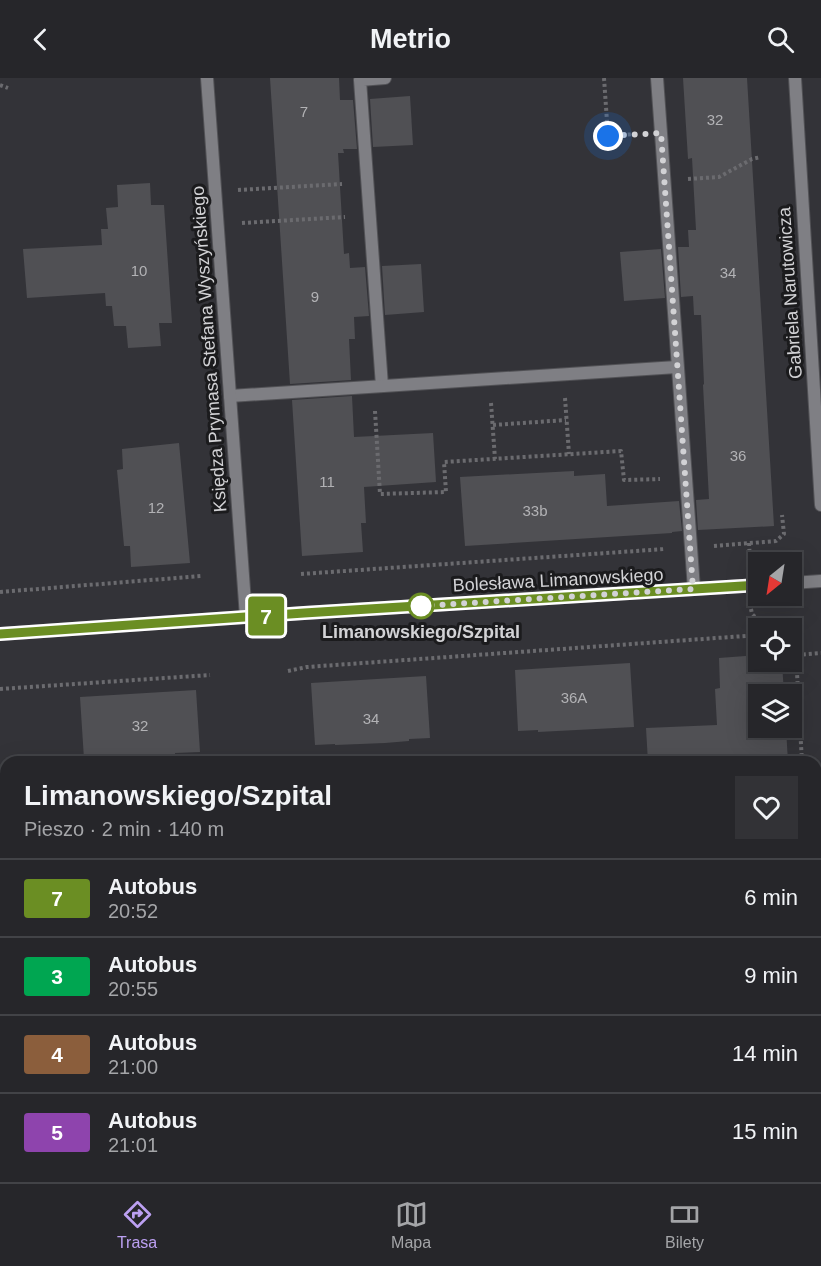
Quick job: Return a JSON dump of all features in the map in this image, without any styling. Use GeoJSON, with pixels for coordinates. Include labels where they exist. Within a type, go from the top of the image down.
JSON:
{"type":"FeatureCollection","features":[{"type":"Feature","properties":{"kind":"street","name":"Księdza Prymasa Stefana Wyszyńskiego"},"geometry":{"type":"LineString","coordinates":[[207,78],[246,617]]}},
{"type":"Feature","properties":{"kind":"street"},"geometry":{"type":"LineString","coordinates":[[378,387],[370,215],[360,80],[385,78]]}},
{"type":"Feature","properties":{"kind":"street"},"geometry":{"type":"LineString","coordinates":[[657,78],[693,589]]}},
{"type":"Feature","properties":{"kind":"street","name":"Gabriela Narutowicza"},"geometry":{"type":"LineString","coordinates":[[795,78],[821,506]]}},
{"type":"Feature","properties":{"kind":"street"},"geometry":{"type":"LineString","coordinates":[[230,396],[677,367]]}},
{"type":"Feature","properties":{"kind":"street"},"geometry":{"type":"LineString","coordinates":[[802,582],[821,581]]}},
{"type":"Feature","properties":{"kind":"street","name":"Bolesława Limanowskiego"},"geometry":{"type":"LineString","coordinates":[[0,634],[748,586]]}},
{"type":"Feature","properties":{"kind":"path"},"geometry":{"type":"LineString","coordinates":[[604,78],[608,136],[661,133]]}},
{"type":"Feature","properties":{"kind":"path"},"geometry":{"type":"LineString","coordinates":[[0,85],[8,88]]}},
{"type":"Feature","properties":{"kind":"path"},"geometry":{"type":"LineString","coordinates":[[664,181],[719,177],[752,159],[761,157]]}},
{"type":"Feature","properties":{"kind":"path"},"geometry":{"type":"LineString","coordinates":[[238,190],[367,182]]}},
{"type":"Feature","properties":{"kind":"path"},"geometry":{"type":"LineString","coordinates":[[240,223],[370,215]]}},
{"type":"Feature","properties":{"kind":"path"},"geometry":{"type":"LineString","coordinates":[[563,375],[569,454]]}},
{"type":"Feature","properties":{"kind":"path"},"geometry":{"type":"LineString","coordinates":[[489,379],[495,459]]}},
{"type":"Feature","properties":{"kind":"path"},"geometry":{"type":"LineString","coordinates":[[378,387],[380,494],[446,492],[444,462],[621,451],[624,480],[685,478]]}},
{"type":"Feature","properties":{"kind":"path"},"geometry":{"type":"LineString","coordinates":[[493,425],[566,420]]}},
{"type":"Feature","properties":{"kind":"path"},"geometry":{"type":"LineString","coordinates":[[301,574],[776,541],[784,534],[782,515]]}},
{"type":"Feature","properties":{"kind":"path"},"geometry":{"type":"LineString","coordinates":[[0,592],[201,576]]}},
{"type":"Feature","properties":{"kind":"path"},"geometry":{"type":"LineString","coordinates":[[288,671],[307,667],[748,636]]}},
{"type":"Feature","properties":{"kind":"path"},"geometry":{"type":"LineString","coordinates":[[802,653],[821,653]]}},
{"type":"Feature","properties":{"kind":"path"},"geometry":{"type":"LineString","coordinates":[[795,672],[802,756]]}},
{"type":"Feature","properties":{"kind":"path"},"geometry":{"type":"LineString","coordinates":[[0,689],[210,675]]}},
{"type":"Feature","properties":{"kind":"building"},"geometry":{"type":"Polygon","coordinates":[[[270,78],[339,78],[340,100],[353,100],[357,149],[343,149],[344,153],[338,153],[344,254],[349,253],[350,268],[365,267],[369,316],[354,317],[355,339],[349,339],[351,380],[290,384],[270,78]]]}},
{"type":"Feature","properties":{"kind":"building"},"geometry":{"type":"Polygon","coordinates":[[[683,78],[747,78],[774,526],[698,530],[696,500],[709,499],[701,315],[694,315],[693,296],[681,297],[678,247],[689,247],[688,230],[696,230],[692,158],[688,159],[683,78]]]}},
{"type":"Feature","properties":{"kind":"building"},"geometry":{"type":"Polygon","coordinates":[[[410,96],[413,145],[373,147],[370,99],[410,96]]]}},
{"type":"Feature","properties":{"kind":"building"},"geometry":{"type":"Polygon","coordinates":[[[150,183],[151,205],[164,205],[172,323],[159,323],[161,346],[128,348],[126,326],[114,326],[112,306],[106,306],[105,293],[27,298],[23,249],[102,245],[101,229],[108,229],[106,208],[118,207],[117,185],[150,183]]]}},
{"type":"Feature","properties":{"kind":"building"},"geometry":{"type":"Polygon","coordinates":[[[661,249],[665,298],[624,301],[620,252],[661,249]]]}},
{"type":"Feature","properties":{"kind":"building"},"geometry":{"type":"Polygon","coordinates":[[[421,264],[424,312],[385,315],[382,266],[421,264]]]}},
{"type":"Feature","properties":{"kind":"building"},"geometry":{"type":"Polygon","coordinates":[[[352,396],[354,437],[433,433],[436,482],[364,487],[366,523],[361,523],[363,552],[302,556],[292,400],[352,396]]]}},
{"type":"Feature","properties":{"kind":"building"},"geometry":{"type":"Polygon","coordinates":[[[179,443],[190,563],[131,567],[130,546],[124,546],[117,470],[123,469],[122,449],[179,443]]]}},
{"type":"Feature","properties":{"kind":"building"},"geometry":{"type":"Polygon","coordinates":[[[574,471],[574,476],[605,474],[607,506],[679,501],[682,531],[465,546],[460,477],[574,471]]]}},
{"type":"Feature","properties":{"kind":"building"},"geometry":{"type":"Polygon","coordinates":[[[748,656],[748,672],[783,672],[783,684],[748,684],[748,738],[787,738],[788,756],[648,756],[646,728],[717,725],[715,689],[720,688],[719,658],[748,656]]]}},
{"type":"Feature","properties":{"kind":"building"},"geometry":{"type":"Polygon","coordinates":[[[630,663],[634,727],[518,731],[515,670],[630,663]]]}},
{"type":"Feature","properties":{"kind":"building"},"geometry":{"type":"Polygon","coordinates":[[[426,676],[430,738],[385,743],[315,745],[311,683],[426,676]]]}},
{"type":"Feature","properties":{"kind":"building"},"geometry":{"type":"Polygon","coordinates":[[[196,690],[200,752],[164,756],[84,756],[80,697],[196,690]]]}},
{"type":"Feature","properties":{"kind":"bus line","name":"7"},"geometry":{"type":"LineString","coordinates":[[0,634],[748,586]]}},
{"type":"Feature","properties":{"kind":"place","name":"Limanowskiego/Szpital"},"geometry":{"type":"Point","coordinates":[421,606]}},
{"type":"Feature","properties":{"kind":"route"},"geometry":{"type":"LineString","coordinates":[[421,606],[693,589],[661,133],[608,136]]}}]}
